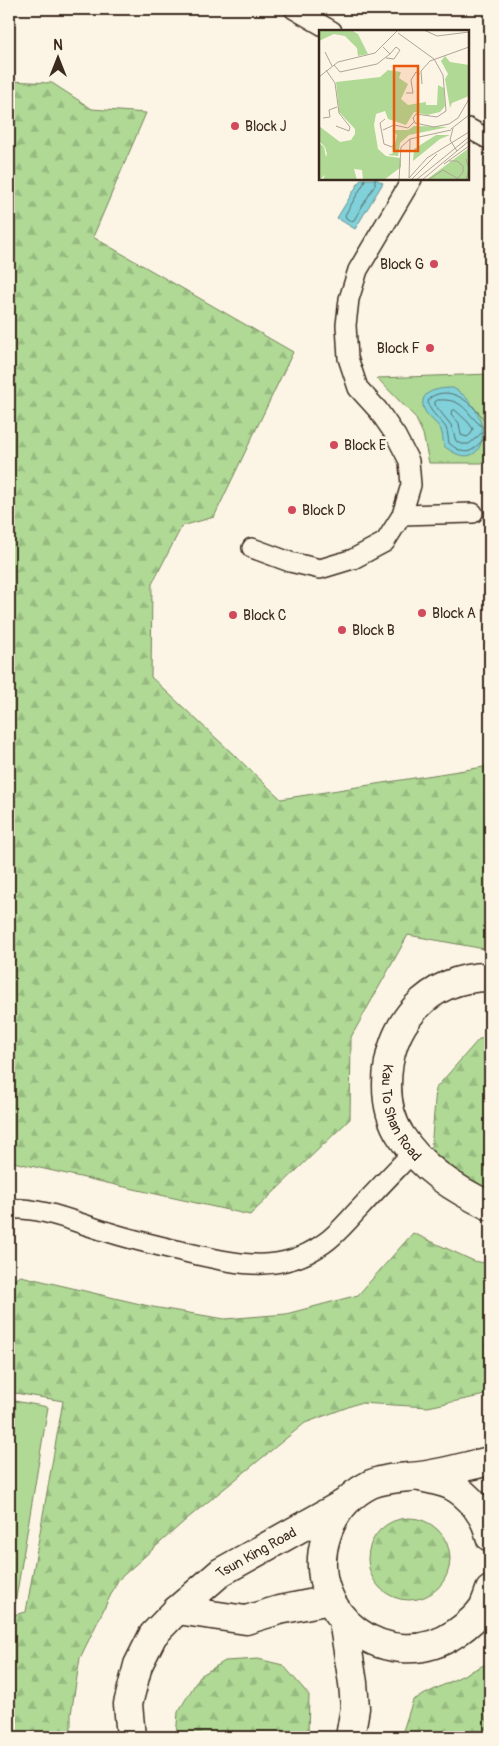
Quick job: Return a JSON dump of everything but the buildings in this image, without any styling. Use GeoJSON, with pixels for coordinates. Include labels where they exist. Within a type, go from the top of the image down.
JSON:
{"type":"FeatureCollection","features":[{"type":"Feature","properties":{"kind":"street","name":"Kau To Shan Road"},"geometry":{"type":"LineString","coordinates":[[490,977],[472,977],[455,981],[424,1000],[411,1014],[395,1039],[388,1063],[387,1098],[392,1118],[400,1136],[413,1152],[460,1192],[490,1206]]}},
{"type":"Feature","properties":{"kind":"street"},"geometry":{"type":"LineString","coordinates":[[350,1737],[355,1708],[336,1610],[322,1576],[322,1550],[330,1526],[343,1504],[371,1484],[386,1479],[418,1476],[490,1461]]}},
{"type":"Feature","properties":{"kind":"street"},"geometry":{"type":"LineString","coordinates":[[418,1476],[450,1485],[469,1497],[488,1526],[490,1537]]}},
{"type":"Feature","properties":{"kind":"street","name":"Tsun King Road"},"geometry":{"type":"LineString","coordinates":[[131,1737],[128,1704],[138,1665],[153,1635],[177,1610],[221,1572],[343,1504]]}},
{"type":"Feature","properties":{"kind":"street"},"geometry":{"type":"LineString","coordinates":[[177,1610],[246,1620],[279,1610],[336,1610],[361,1634],[377,1643],[394,1648],[411,1649],[428,1647],[444,1641],[468,1625],[483,1608],[490,1590]]}},
{"type":"Feature","properties":{"kind":"lane"},"geometry":{"type":"LineString","coordinates":[[294,9],[330,30]]}},
{"type":"Feature","properties":{"kind":"lane"},"geometry":{"type":"LineString","coordinates":[[469,129],[490,140]]}},
{"type":"Feature","properties":{"kind":"lane"},"geometry":{"type":"LineString","coordinates":[[252,548],[290,562],[320,569],[353,558],[385,542],[402,515],[411,485],[409,461],[396,436],[378,410],[358,388],[348,358],[346,325],[349,299],[358,270],[411,180]]}},
{"type":"Feature","properties":{"kind":"lane"},"geometry":{"type":"LineString","coordinates":[[402,515],[472,513]]}},
{"type":"Feature","properties":{"kind":"lane"},"geometry":{"type":"LineString","coordinates":[[9,1209],[30,1209],[132,1240],[221,1260],[243,1264],[266,1265],[290,1261],[324,1244],[413,1152]]}},
{"type":"Feature","properties":{"kind":"green space"},"geometry":{"type":"Polygon","coordinates":[[[9,81],[52,83],[92,109],[146,113],[93,237],[293,352],[214,517],[182,526],[152,584],[151,677],[281,799],[490,766],[490,950],[408,935],[351,1037],[350,1119],[250,1215],[13,1162],[9,1159],[9,81]]]}},
{"type":"Feature","properties":{"kind":"green space"},"geometry":{"type":"Polygon","coordinates":[[[490,374],[490,463],[429,463],[423,434],[415,417],[377,378],[490,374]]]}},
{"type":"Feature","properties":{"kind":"green space"},"geometry":{"type":"Polygon","coordinates":[[[490,1038],[490,1194],[430,1162],[436,1088],[479,1039],[490,1038]]]}},
{"type":"Feature","properties":{"kind":"green space"},"geometry":{"type":"Polygon","coordinates":[[[413,1233],[474,1261],[490,1264],[490,1394],[428,1407],[359,1403],[305,1423],[188,1518],[118,1580],[80,1658],[71,1714],[71,1737],[9,1737],[9,1616],[26,1612],[63,1401],[9,1392],[9,1282],[21,1276],[153,1307],[225,1319],[286,1314],[358,1295],[413,1233]]]}},
{"type":"Feature","properties":{"kind":"green space"},"geometry":{"type":"Polygon","coordinates":[[[9,1400],[48,1407],[15,1604],[9,1603],[9,1400]]]}},
{"type":"Feature","properties":{"kind":"green space"},"geometry":{"type":"Polygon","coordinates":[[[409,1518],[425,1521],[438,1530],[447,1543],[450,1559],[447,1575],[438,1588],[425,1597],[409,1600],[393,1597],[380,1588],[371,1575],[368,1559],[371,1543],[380,1530],[393,1521],[409,1518]]]}},
{"type":"Feature","properties":{"kind":"green space"},"geometry":{"type":"Polygon","coordinates":[[[258,1659],[283,1665],[309,1695],[308,1737],[176,1737],[178,1712],[200,1676],[225,1661],[258,1659]]]}},
{"type":"Feature","properties":{"kind":"green space"},"geometry":{"type":"Polygon","coordinates":[[[490,1662],[490,1737],[401,1737],[413,1700],[490,1662]]]}},
{"type":"Feature","properties":{"kind":"water"},"geometry":{"type":"Polygon","coordinates":[[[360,180],[378,180],[383,183],[355,229],[337,218],[360,180]]]}},
{"type":"Feature","properties":{"kind":"water"},"geometry":{"type":"Polygon","coordinates":[[[453,388],[468,399],[477,413],[482,427],[482,440],[478,450],[470,455],[459,455],[444,446],[441,430],[424,409],[424,398],[431,391],[453,388]]]}},
{"type":"Feature","properties":{"kind":"place","name":"Block J"},"geometry":{"type":"Point","coordinates":[235,126]}},
{"type":"Feature","properties":{"kind":"place","name":"Block G"},"geometry":{"type":"Point","coordinates":[434,264]}},
{"type":"Feature","properties":{"kind":"place","name":"Block F"},"geometry":{"type":"Point","coordinates":[430,348]}},
{"type":"Feature","properties":{"kind":"place","name":"Block E"},"geometry":{"type":"Point","coordinates":[334,445]}},
{"type":"Feature","properties":{"kind":"place","name":"Block D"},"geometry":{"type":"Point","coordinates":[292,510]}},
{"type":"Feature","properties":{"kind":"place","name":"Block A"},"geometry":{"type":"Point","coordinates":[422,613]}},
{"type":"Feature","properties":{"kind":"place","name":"Block C"},"geometry":{"type":"Point","coordinates":[233,615]}},
{"type":"Feature","properties":{"kind":"place","name":"Block B"},"geometry":{"type":"Point","coordinates":[342,630]}}]}
